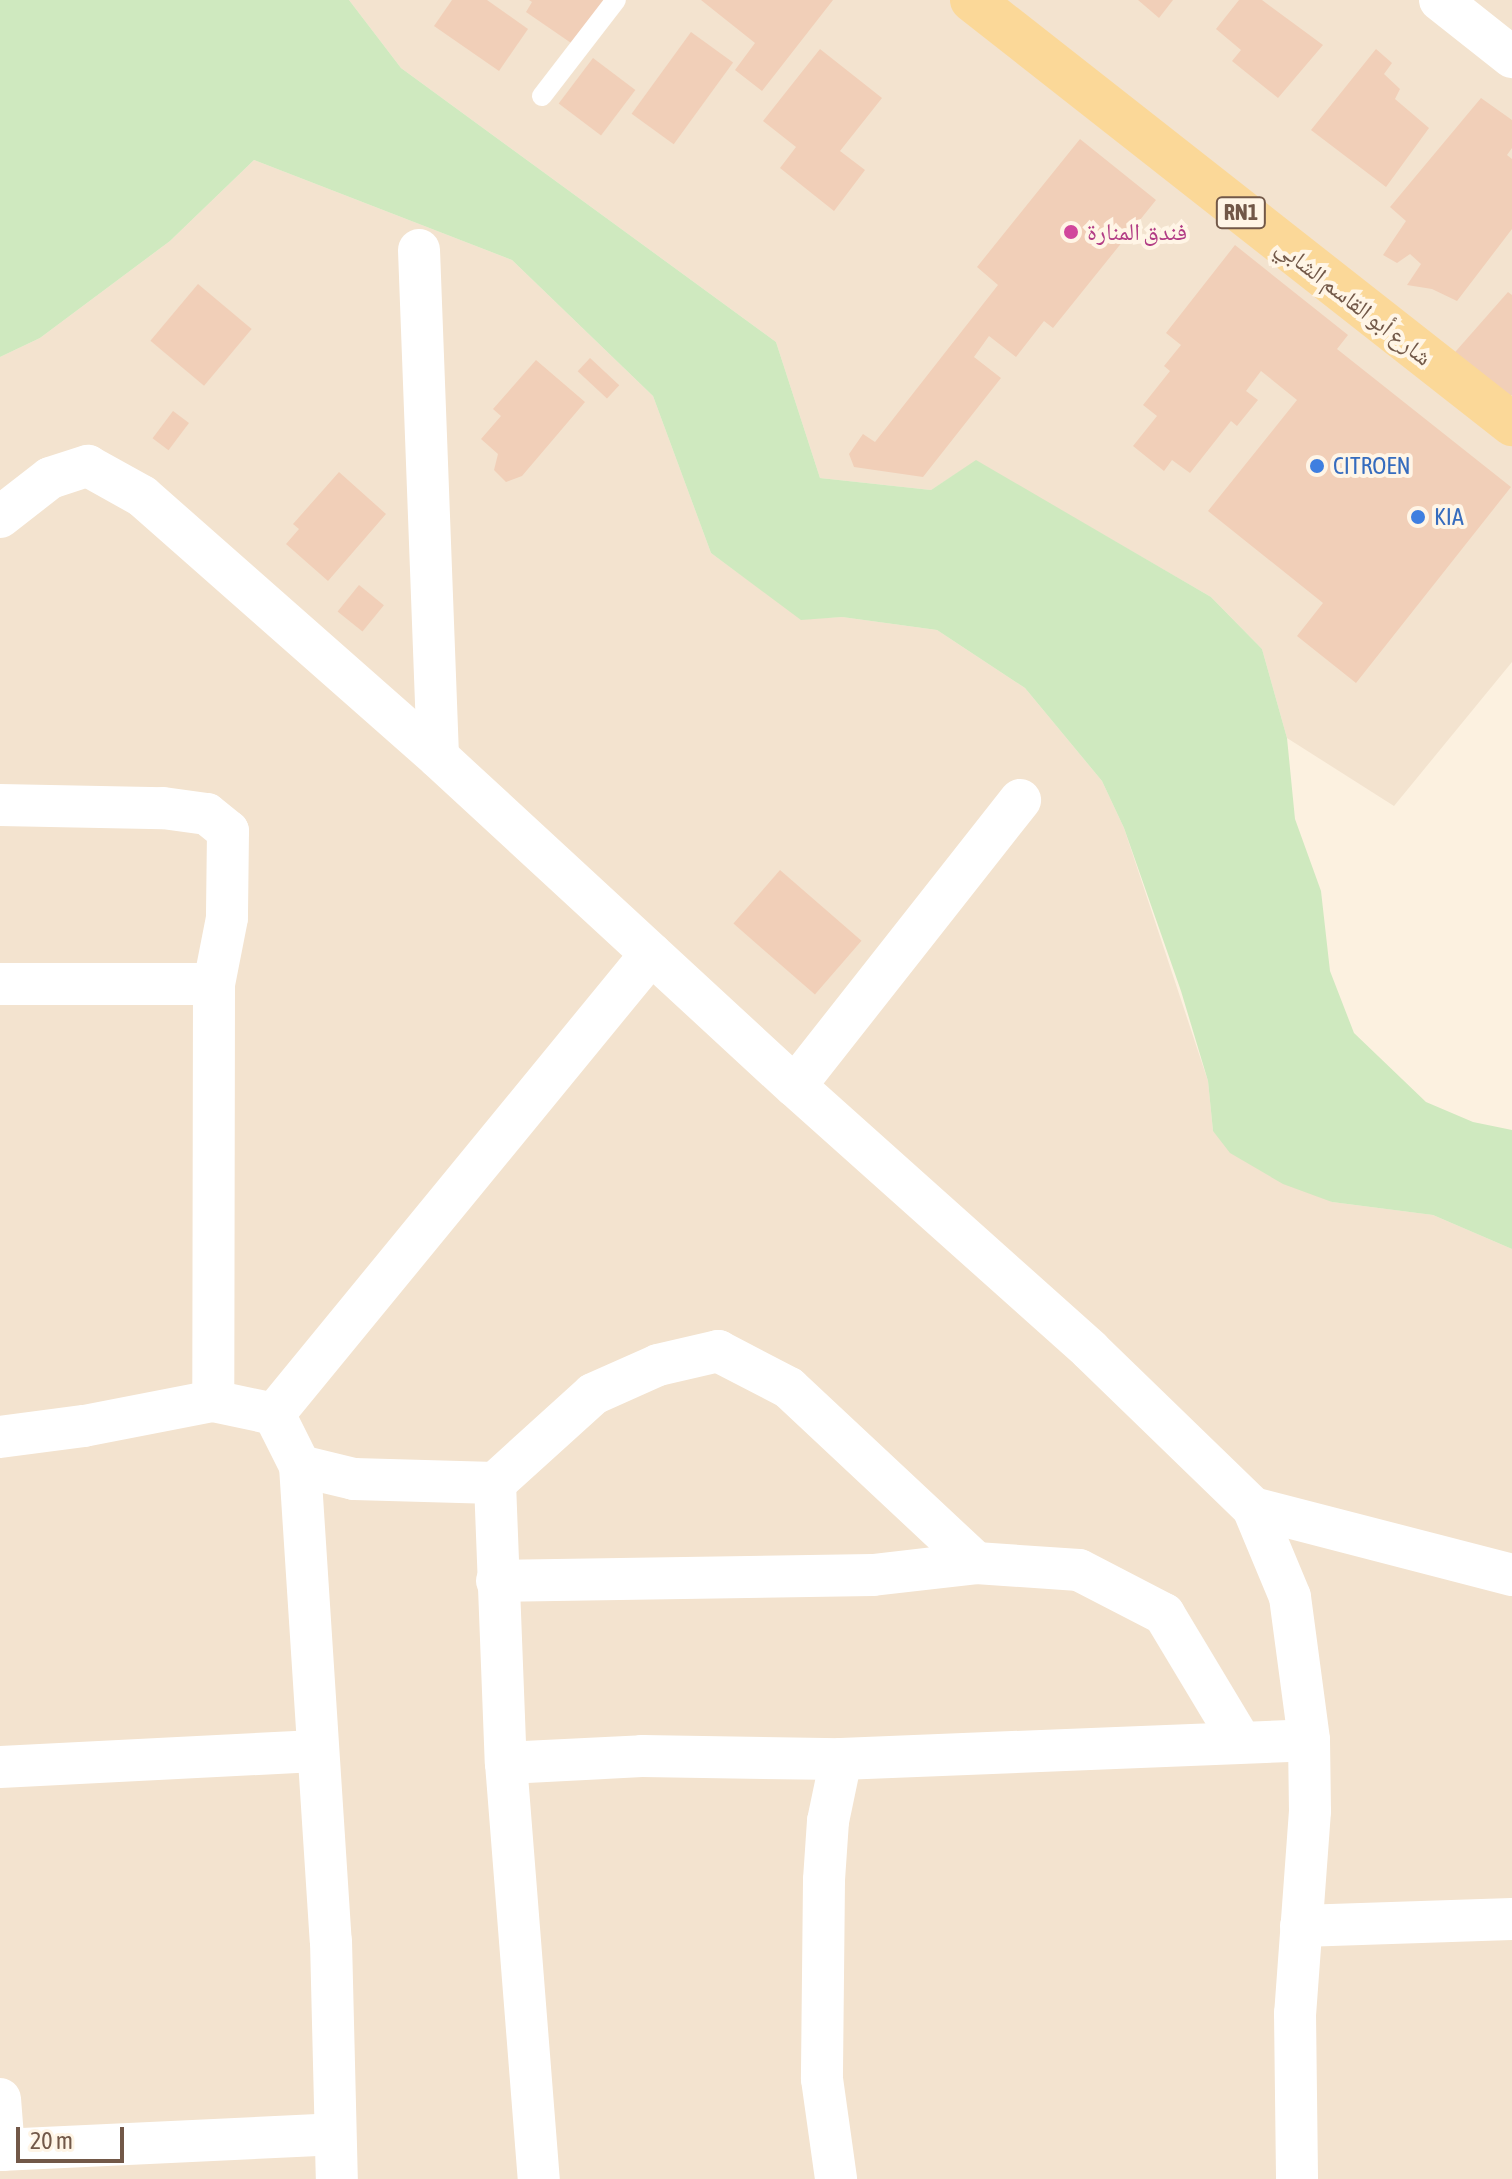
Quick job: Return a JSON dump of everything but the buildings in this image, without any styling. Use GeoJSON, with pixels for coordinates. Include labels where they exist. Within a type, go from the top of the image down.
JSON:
{"type":"FeatureCollection","features":[{"type":"Feature","properties":{"kind":"main road","name":"شارع أبو القاسم الشابي"},"geometry":{"type":"LineString","coordinates":[[972,0],[1512,424]]}},
{"type":"Feature","properties":{"kind":"street"},"geometry":{"type":"LineString","coordinates":[[1440,0],[1512,57]]}},
{"type":"Feature","properties":{"kind":"street"},"geometry":{"type":"LineString","coordinates":[[419,250],[438,757]]}},
{"type":"Feature","properties":{"kind":"street"},"geometry":{"type":"LineString","coordinates":[[0,517],[50,478],[88,466],[142,496],[438,757],[795,1086],[1090,1350],[1253,1508],[1290,1597],[1309,1740],[1310,1811],[1295,2013],[1297,2179]]}},
{"type":"Feature","properties":{"kind":"street"},"geometry":{"type":"LineString","coordinates":[[795,1086],[1020,800]]}},
{"type":"Feature","properties":{"kind":"street"},"geometry":{"type":"LineString","coordinates":[[0,805],[163,808],[207,814],[228,831],[227,918],[214,984],[213,1401]]}},
{"type":"Feature","properties":{"kind":"street"},"geometry":{"type":"LineString","coordinates":[[274,1414],[651,954]]}},
{"type":"Feature","properties":{"kind":"street"},"geometry":{"type":"LineString","coordinates":[[0,984],[214,984]]}},
{"type":"Feature","properties":{"kind":"street"},"geometry":{"type":"LineString","coordinates":[[300,1466],[354,1479],[495,1483],[593,1394],[658,1365],[718,1351],[789,1388],[976,1563]]}},
{"type":"Feature","properties":{"kind":"street"},"geometry":{"type":"LineString","coordinates":[[0,1437],[84,1426],[213,1401],[274,1414]]}},
{"type":"Feature","properties":{"kind":"street"},"geometry":{"type":"LineString","coordinates":[[274,1414],[300,1466],[316,1751],[331,1941],[337,2179]]}},
{"type":"Feature","properties":{"kind":"street"},"geometry":{"type":"LineString","coordinates":[[495,1483],[506,1763],[539,2179]]}},
{"type":"Feature","properties":{"kind":"street"},"geometry":{"type":"LineString","coordinates":[[1253,1508],[1512,1575]]}},
{"type":"Feature","properties":{"kind":"street"},"geometry":{"type":"LineString","coordinates":[[497,1581],[873,1575],[976,1563],[1079,1570],[1164,1614],[1241,1742]]}},
{"type":"Feature","properties":{"kind":"street"},"geometry":{"type":"LineString","coordinates":[[506,1763],[642,1756],[841,1759],[1309,1740]]}},
{"type":"Feature","properties":{"kind":"street"},"geometry":{"type":"LineString","coordinates":[[0,1767],[316,1751]]}},
{"type":"Feature","properties":{"kind":"street"},"geometry":{"type":"LineString","coordinates":[[836,2179],[822,2079],[824,1880],[828,1821],[841,1759]]}},
{"type":"Feature","properties":{"kind":"street"},"geometry":{"type":"LineString","coordinates":[[1301,1926],[1512,1919]]}},
{"type":"Feature","properties":{"kind":"street"},"geometry":{"type":"LineString","coordinates":[[0,2099],[2,2150],[334,2134]]}},
{"type":"Feature","properties":{"kind":"lane"},"geometry":{"type":"LineString","coordinates":[[542,96],[616,0]]}},
{"type":"Feature","properties":{"kind":"shaded area"},"geometry":{"type":"Polygon","coordinates":[[[349,0],[1512,0],[1512,662],[1394,806],[1287,738],[1262,649],[1211,597],[976,461],[931,490],[820,478],[776,342],[401,68],[349,0]]]}},
{"type":"Feature","properties":{"kind":"shaded area"},"geometry":{"type":"Polygon","coordinates":[[[254,160],[512,260],[653,396],[711,553],[801,619],[842,617],[937,630],[1025,688],[1102,781],[1124,828],[1208,1081],[1213,1131],[1332,1202],[1433,1215],[1512,1249],[1512,2179],[0,2179],[0,357],[40,338],[170,241],[254,160]]]}},
{"type":"Feature","properties":{"kind":"green space"},"geometry":{"type":"Polygon","coordinates":[[[0,0],[349,0],[401,68],[776,342],[820,478],[931,490],[976,460],[1211,597],[1262,649],[1287,738],[1295,819],[1321,891],[1330,971],[1354,1033],[1426,1102],[1473,1122],[1512,1130],[1512,1249],[1433,1215],[1332,1202],[1283,1184],[1230,1153],[1213,1131],[1208,1081],[1181,991],[1124,828],[1102,781],[1025,688],[937,630],[842,617],[801,620],[711,553],[653,396],[512,260],[254,160],[170,241],[40,338],[0,357],[0,0]]]}},
{"type":"Feature","properties":{"kind":"place","name":"فندق المنارة"},"geometry":{"type":"Point","coordinates":[1071,232]}},
{"type":"Feature","properties":{"kind":"place","name":"CITROEN"},"geometry":{"type":"Point","coordinates":[1317,466]}},
{"type":"Feature","properties":{"kind":"place","name":"KIA"},"geometry":{"type":"Point","coordinates":[1418,517]}}]}
